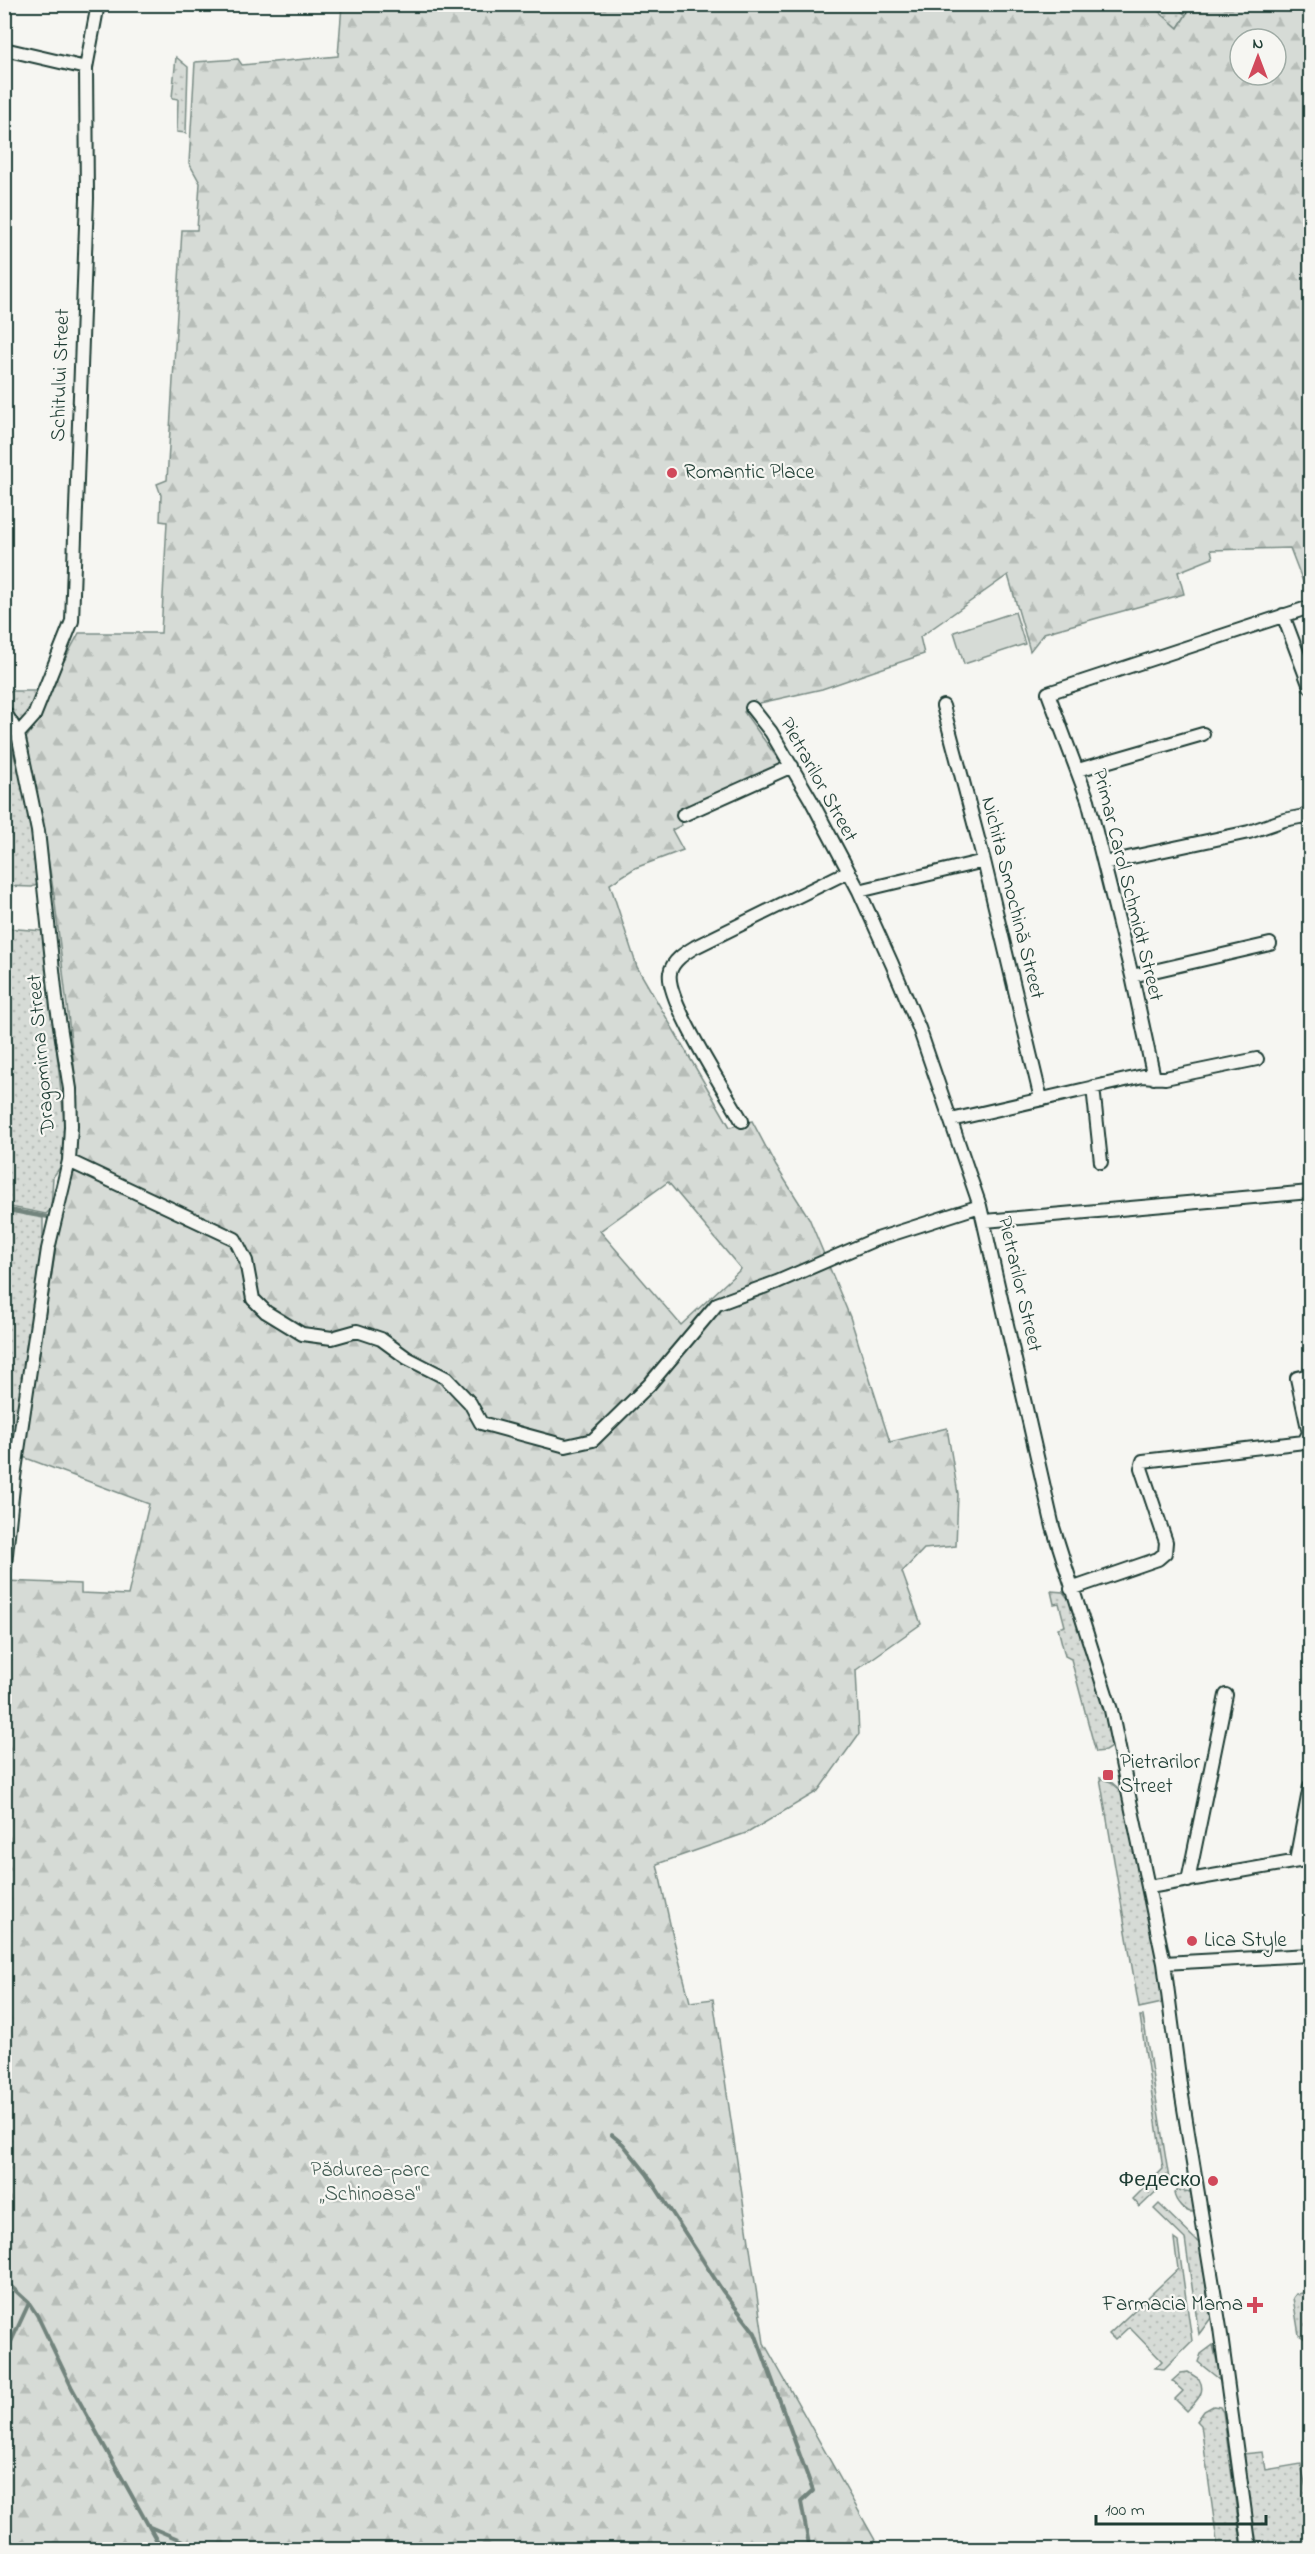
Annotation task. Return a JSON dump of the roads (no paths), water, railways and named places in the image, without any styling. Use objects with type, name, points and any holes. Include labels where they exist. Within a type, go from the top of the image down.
[{"type":"street","name":"Schitului Street","points":[[18,734],[34,716],[72,621],[87,198],[86,68],[98,4]]},
{"type":"street","points":[[4,49],[86,68]]},
{"type":"street","name":"Primar Carol Schmidt Street","points":[[1154,1078],[1104,863],[1078,770],[1048,693],[1311,607]]},
{"type":"street","points":[[1282,615],[1311,687]]},
{"type":"street","name":"Nichita Smochină Street","points":[[943,706],[984,861],[1041,1099]]},
{"type":"street","name":"Pietrarilor Street","points":[[752,708],[792,766],[859,891],[919,1028],[980,1206],[1053,1527],[1071,1589],[1112,1710],[1149,1887],[1164,1963],[1250,2550]]},
{"type":"street","name":"Dragomirna Street","points":[[4,711],[18,734],[38,831],[47,890],[57,1007],[70,1089],[69,1161],[48,1249],[14,1477],[4,1574]]},
{"type":"street","points":[[1078,770],[1203,734]]},
{"type":"street","points":[[683,814],[792,766]]},
{"type":"street","points":[[1104,863],[1249,832],[1284,820],[1311,815]]},
{"type":"street","points":[[859,891],[984,861]]},
{"type":"street","name":"Pietrarilor Street","points":[[742,1121],[681,1013],[670,988],[670,972],[678,959],[695,947],[847,872]]},
{"type":"street","points":[[1132,976],[1270,944]]},
{"type":"street","points":[[951,1120],[1143,1077],[1165,1078],[1257,1059]]},
{"type":"street","points":[[1093,1087],[1101,1162]]},
{"type":"street","points":[[69,1161],[235,1239],[246,1261],[253,1299],[266,1312],[302,1334],[332,1338],[357,1331],[381,1339],[407,1358],[446,1378],[470,1403],[481,1423],[566,1446],[593,1440],[649,1385],[717,1304],[777,1282],[874,1240],[980,1206]]},
{"type":"street","points":[[984,1221],[1311,1192]]},
{"type":"street","points":[[1071,1589],[1158,1559],[1165,1553],[1166,1542],[1141,1468],[1143,1461],[1304,1442],[1309,1433],[1297,1378],[1311,1375]]},
{"type":"street","points":[[1188,1881],[1226,1695]]},
{"type":"street","points":[[1296,1861],[1311,1786]]},
{"type":"street","points":[[1149,1887],[1311,1859]]},
{"type":"street","points":[[1164,1963],[1311,1955]]},
{"type":"waterway","points":[[4,1209],[48,1217]]},
{"type":"waterway","points":[[612,2135],[623,2144],[647,2174],[722,2290],[755,2333],[813,2491],[801,2502],[810,2550]]},
{"type":"waterway","points":[[4,2280],[29,2303],[37,2315],[72,2388],[162,2550]]},
{"type":"waterway","points":[[4,2357],[29,2303]]},
{"type":"waterway","points":[[150,2527],[204,2550]]},
{"type":"place","name":"Romantic Place","points":[[672,473]]},
{"type":"place","name":"Pietrarilor Street","points":[[1108,1775]]},
{"type":"place","name":"Lica Style","points":[[1192,1941]]},
{"type":"place","name":"Федеско","points":[[1213,2181]]},
{"type":"place","name":"Farmacia Mama","points":[[1255,2305]]},
{"type":"park label","name":"Pădurea-parc „Schinoasa“","points":[[370,2183]]}]
